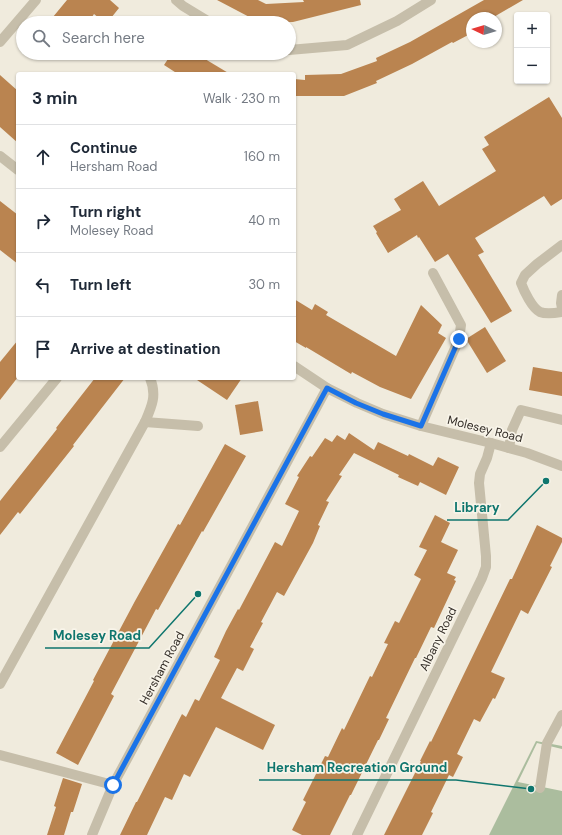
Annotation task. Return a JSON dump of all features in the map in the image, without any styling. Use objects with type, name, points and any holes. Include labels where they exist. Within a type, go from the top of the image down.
[{"type":"street","points":[[22,16],[36,0]]},
{"type":"street","points":[[176,0],[199,16]]},
{"type":"street","points":[[296,49],[347,45],[397,21],[431,0]]},
{"type":"street","points":[[0,42],[16,23]]},
{"type":"street","points":[[0,156],[16,168]]},
{"type":"street","points":[[562,245],[525,275],[521,283],[524,292],[535,308],[540,312],[562,312]]},
{"type":"street","points":[[421,426],[459,339],[461,325],[432,273]]},
{"type":"street","points":[[562,295],[562,308]]},
{"type":"street","name":"Molesey Road","points":[[296,367],[327,388],[356,403],[383,414],[421,426],[509,448],[562,466]]},
{"type":"street","points":[[0,447],[55,380]]},
{"type":"street","points":[[0,684],[145,422],[153,403],[153,385],[151,380]]},
{"type":"street","name":"Hersham Road","points":[[92,835],[113,785],[327,388]]},
{"type":"street","points":[[509,448],[512,430],[521,410],[562,420]]},
{"type":"street","points":[[145,422],[198,426]]},
{"type":"street","name":"Albany Road","points":[[357,835],[486,568],[479,483],[480,474],[487,458],[491,443]]},
{"type":"street","points":[[540,788],[547,743],[562,715]]},
{"type":"street","points":[[0,755],[113,785]]},
{"type":"green space","points":[[536,741],[562,746],[562,749],[537,743],[518,782],[562,791],[562,835],[489,835]]},
{"type":"building","points":[[67,0],[110,0],[119,8],[113,16],[96,16],[94,14],[93,16],[54,16]]},
{"type":"building","points":[[217,0],[258,0],[266,4],[304,2],[303,0],[360,0],[361,5],[296,21],[296,16],[248,16]]},
{"type":"building","points":[[484,0],[523,0],[502,12],[466,12],[466,36],[376,81],[377,83],[344,96],[296,96],[296,79],[305,80],[305,75],[341,74],[377,61],[376,58],[410,42]]},
{"type":"building","points":[[167,60],[207,60],[227,72],[175,72],[164,65]]},
{"type":"building","points":[[0,75],[16,89],[16,141],[0,127]]},
{"type":"building","points":[[549,97],[562,118],[562,199],[551,206],[544,196],[475,238],[484,252],[478,255],[512,311],[491,323],[448,254],[435,262],[417,235],[388,253],[373,226],[401,210],[394,199],[423,181],[439,206],[496,171],[482,149],[489,145],[484,137]]},
{"type":"building","points":[[0,201],[16,213],[16,262],[0,250]]},
{"type":"building","points":[[296,300],[312,310],[315,304],[328,312],[326,315],[396,356],[421,305],[442,325],[438,333],[446,338],[411,399],[380,387],[352,372],[351,374],[296,342]]},
{"type":"building","points":[[485,327],[506,361],[487,373],[466,339]]},
{"type":"building","points":[[16,342],[16,380],[0,400],[0,362]]},
{"type":"building","points":[[533,367],[562,372],[562,396],[529,390]]},
{"type":"building","points":[[93,380],[123,380],[20,514],[18,512],[0,535],[0,501],[57,429],[56,428]]},
{"type":"building","points":[[197,380],[241,380],[227,400]]},
{"type":"building","points":[[258,401],[263,431],[240,435],[235,405]]},
{"type":"building","points":[[349,433],[374,450],[378,442],[408,456],[409,454],[433,466],[438,457],[459,467],[446,495],[420,482],[418,486],[398,477],[399,475],[354,453],[339,475],[342,476],[326,501],[329,502],[318,525],[320,526],[313,543],[284,596],[277,592],[250,647],[254,649],[243,671],[237,668],[221,698],[275,725],[263,750],[216,727],[190,777],[184,774],[172,800],[165,797],[147,835],[120,835],[182,714],[186,717],[195,699],[199,701],[220,660],[214,657],[226,631],[238,609],[239,610],[275,542],[282,546],[299,511],[285,504],[299,477],[297,476],[310,456],[312,457],[325,438],[332,442],[337,435],[345,440]]},
{"type":"building","points":[[225,444],[246,456],[158,610],[156,609],[111,694],[114,696],[78,765],[56,753],[135,601],[178,524],[180,525]]},
{"type":"building","points":[[435,515],[450,523],[441,542],[458,550],[447,573],[456,577],[454,580],[456,581],[434,628],[431,627],[415,658],[386,718],[389,719],[379,740],[330,835],[302,835],[292,830],[306,802],[303,800],[325,756],[328,757],[342,728],[344,730],[370,676],[372,677],[388,644],[384,643],[395,621],[399,623],[421,579],[414,575],[427,550],[419,547]]},
{"type":"building","points":[[537,525],[562,538],[562,542],[550,566],[552,567],[528,614],[521,610],[491,672],[505,678],[495,699],[493,698],[480,722],[474,719],[457,754],[463,757],[453,777],[449,775],[431,812],[433,813],[422,835],[384,835],[510,579],[512,579]]},
{"type":"building","points":[[63,778],[82,784],[64,835],[47,835],[56,807],[54,806]]},
{"type":"place","name":"Library","points":[[546,481]]},
{"type":"place","name":"Molesey Road","points":[[198,594]]},
{"type":"place","name":"Hersham Recreation Ground","points":[[531,789]]},
{"type":"route","points":[[113,785],[327,388],[356,403],[383,414],[421,426],[459,339]]}]
